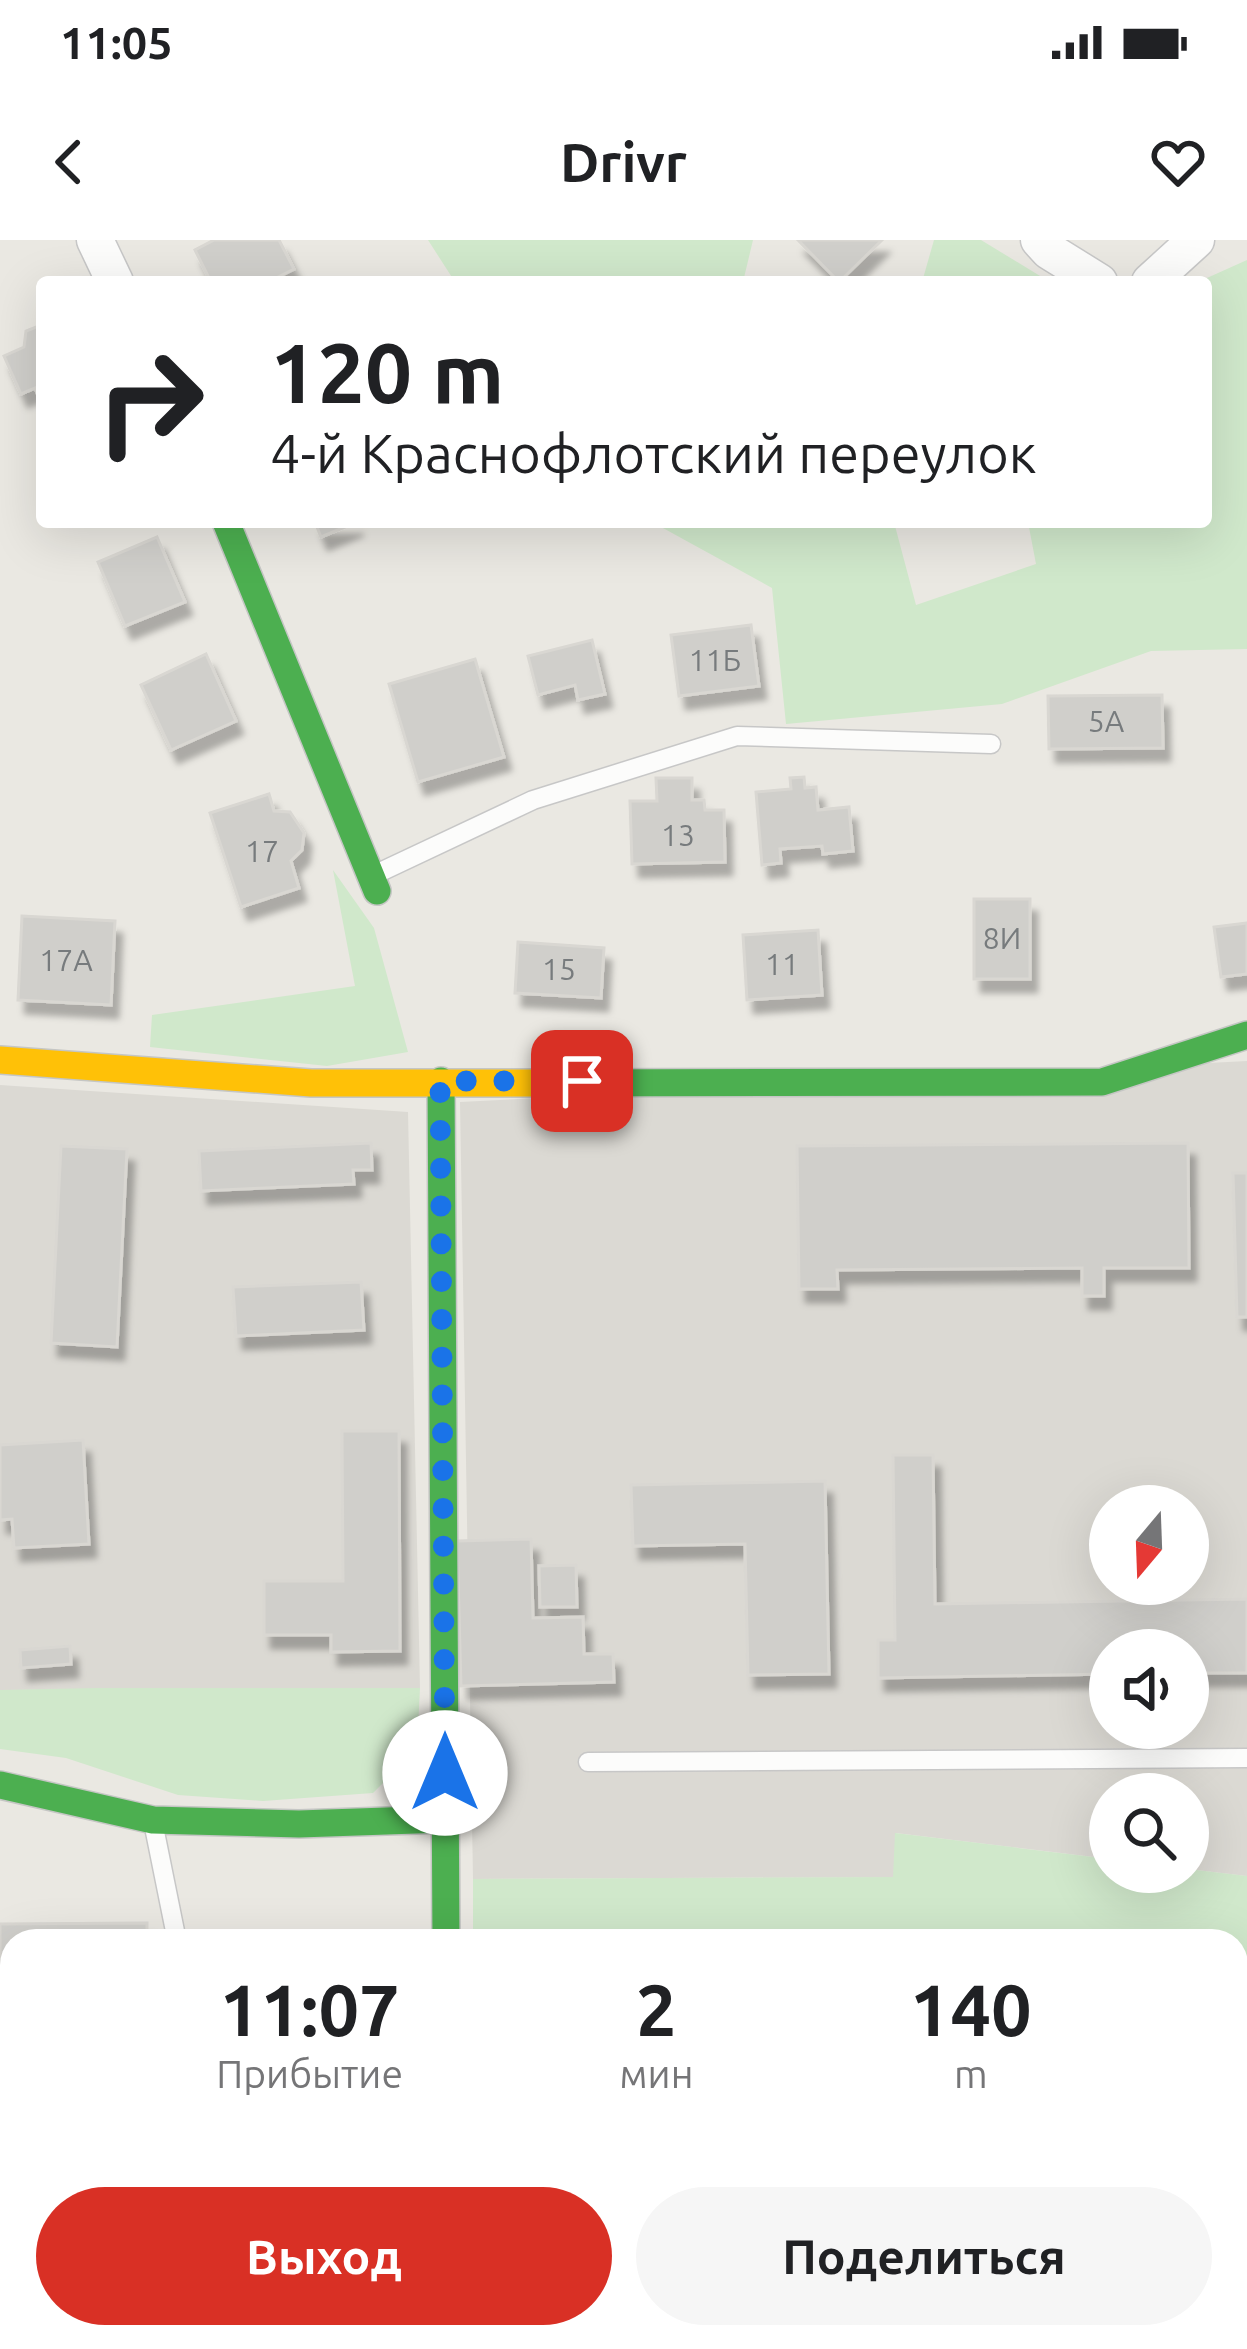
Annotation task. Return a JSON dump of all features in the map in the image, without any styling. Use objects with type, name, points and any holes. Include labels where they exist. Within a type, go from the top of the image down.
[{"type":"street","points":[[95,240],[112,276]]},
{"type":"street","points":[[1039,240],[1089,276]]},
{"type":"street","points":[[1157,276],[1196,240]]},
{"type":"street","points":[[228,528],[374,884]]},
{"type":"street","points":[[0,1060],[311,1083],[1102,1082],[1247,1035]]},
{"type":"street","points":[[440,1081],[446,1929]]},
{"type":"street","points":[[0,1785],[153,1820],[299,1824],[445,1819]]},
{"type":"lane","points":[[374,884],[533,800],[736,736],[992,744]]},
{"type":"lane","points":[[589,1762],[1247,1758]]},
{"type":"lane","points":[[153,1820],[175,1929]]},
{"type":"shaded area","points":[[1247,1061],[1247,1876],[1209,1871],[1209,1773],[1089,1773],[1089,1856],[896,1833],[894,1877],[473,1879],[460,1102]]},
{"type":"shaded area","points":[[0,1085],[408,1112],[420,1688],[0,1690]]},
{"type":"green space","points":[[428,240],[753,240],[744,276],[451,276]]},
{"type":"green space","points":[[934,240],[981,240],[1040,276],[924,276]]},
{"type":"green space","points":[[1247,260],[1247,649],[1151,651],[1002,704],[786,724],[772,588],[663,528],[896,528],[916,605],[1036,564],[1029,528],[1212,528],[1211,276]]},
{"type":"green space","points":[[333,870],[374,928],[408,1052],[327,1066],[150,1047],[152,1015],[355,986]]},
{"type":"green space","points":[[420,1688],[417,1749],[373,1793],[263,1801],[178,1795],[66,1758],[0,1749],[0,1690]]},
{"type":"green space","points":[[895,1833],[1089,1856],[1089,1893],[1209,1893],[1209,1871],[1247,1876],[1247,1929],[473,1929],[473,1879],[893,1877]]},
{"type":"building","points":[[214,240],[279,240],[294,269],[280,276],[208,276],[195,250]]},
{"type":"building","points":[[798,240],[882,240],[845,276],[833,276]]},
{"type":"building","points":[[36,327],[36,390],[21,394],[4,356],[24,347],[26,331]]},
{"type":"building","points":[[317,528],[343,528],[321,537]]},
{"type":"building","points":[[157,537],[185,602],[125,626],[98,562]]},
{"type":"building","points":[[751,625],[759,686],[679,696],[671,635]]},
{"type":"building","points":[[592,640],[605,694],[578,700],[575,685],[538,695],[528,656]]},
{"type":"building","points":[[206,654],[236,721],[171,750],[141,685]]},
{"type":"building","points":[[475,659],[504,757],[418,782],[389,684]]},
{"type":"building","points":[[1162,695],[1163,748],[1049,749],[1048,696]]},
{"type":"building","points":[[804,777],[805,788],[816,787],[818,810],[849,807],[853,851],[823,854],[822,846],[780,849],[781,863],[762,865],[756,792],[791,789],[790,778]]},
{"type":"building","points":[[656,778],[692,778],[692,800],[704,800],[705,810],[724,810],[725,862],[632,864],[630,801],[657,801]]},
{"type":"building","points":[[269,794],[274,811],[290,812],[304,833],[302,850],[291,861],[299,888],[241,907],[210,813]]},
{"type":"building","points":[[974,899],[1030,899],[1030,979],[974,979]]},
{"type":"building","points":[[22,916],[115,921],[111,1005],[18,1000]]},
{"type":"building","points":[[1247,923],[1247,974],[1221,977],[1214,927]]},
{"type":"building","points":[[818,930],[822,995],[747,1000],[743,935]]},
{"type":"building","points":[[518,942],[604,948],[601,998],[515,993]]},
{"type":"building","points":[[371,1143],[372,1170],[353,1170],[354,1184],[201,1191],[199,1151]]},
{"type":"building","points":[[1188,1143],[1189,1268],[1104,1268],[1104,1296],[1082,1296],[1082,1268],[837,1270],[838,1289],[799,1289],[797,1146]]},
{"type":"building","points":[[61,1146],[127,1149],[117,1347],[51,1343]]},
{"type":"building","points":[[1233,1173],[1247,1173],[1247,1317],[1237,1317]]},
{"type":"building","points":[[361,1282],[364,1330],[236,1336],[233,1287]]},
{"type":"building","points":[[342,1431],[399,1431],[400,1651],[331,1652],[331,1635],[264,1635],[264,1581],[343,1581]]},
{"type":"building","points":[[83,1440],[89,1544],[14,1548],[12,1519],[0,1520],[0,1445]]},
{"type":"building","points":[[893,1455],[933,1455],[935,1604],[1209,1605],[1209,1600],[1247,1599],[1247,1673],[1209,1673],[1209,1629],[1089,1629],[1089,1674],[878,1678],[878,1640],[895,1640]]},
{"type":"building","points":[[825,1481],[829,1674],[748,1675],[745,1544],[633,1546],[631,1485]]},
{"type":"building","points":[[531,1539],[533,1618],[583,1617],[584,1654],[613,1654],[614,1682],[461,1686],[457,1541]]},
{"type":"building","points":[[576,1565],[577,1607],[540,1607],[539,1566]]},
{"type":"building","points":[[70,1646],[71,1664],[21,1668],[20,1650]]},
{"type":"building","points":[[147,1923],[147,1929],[0,1929],[0,1924]]},
{"type":"traffic: fast","points":[[228,528],[377,891]]},
{"type":"traffic: fast","points":[[556,1083],[1102,1082],[1247,1035]]},
{"type":"traffic: fast","points":[[441,1081],[446,1929]]},
{"type":"traffic: fast","points":[[0,1785],[153,1820],[299,1824],[445,1819]]},
{"type":"traffic: slow","points":[[0,1060],[311,1083],[556,1083]]},
{"type":"route","points":[[445,1773],[440,1081],[582,1081]]}]
